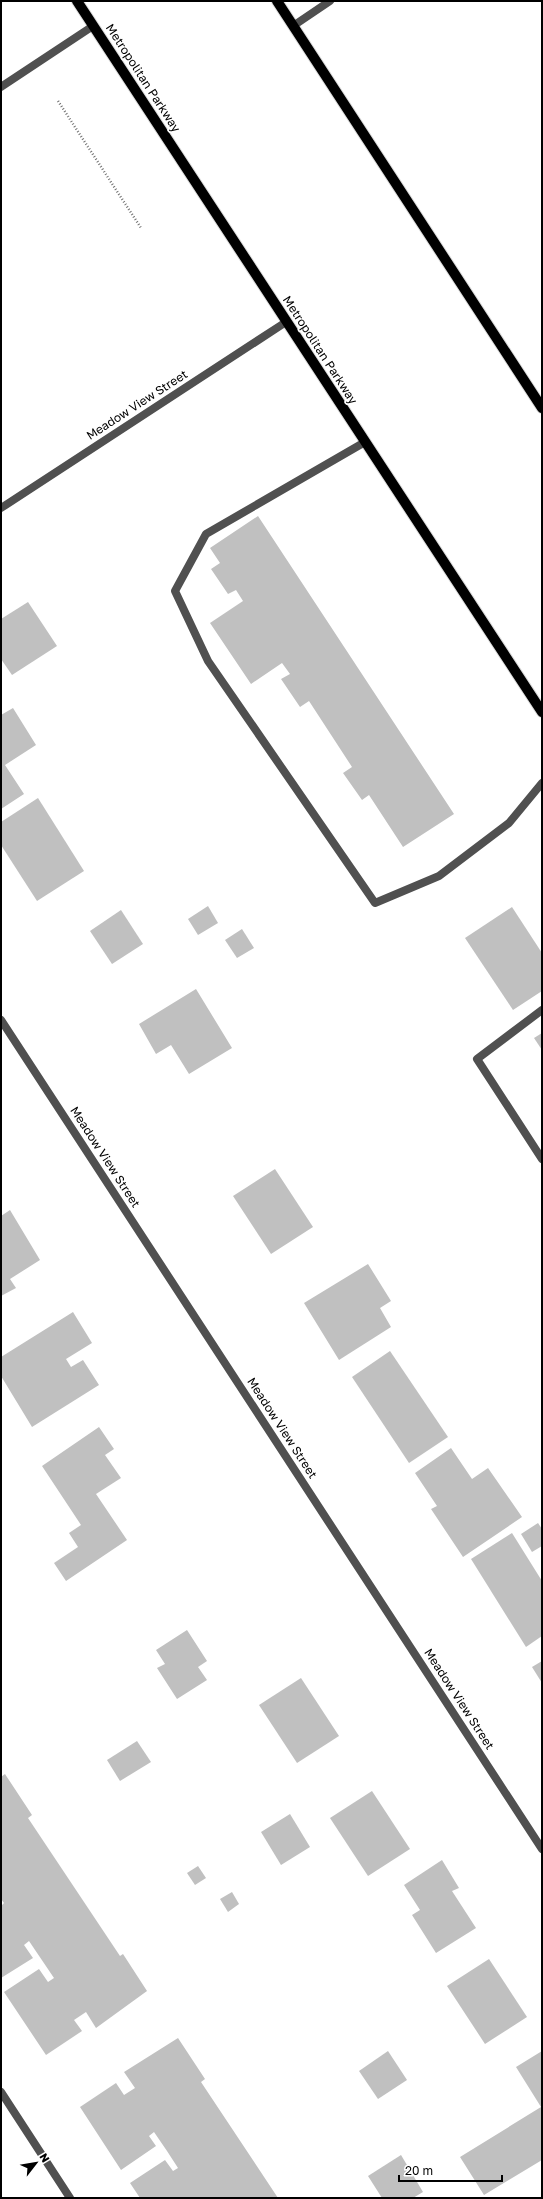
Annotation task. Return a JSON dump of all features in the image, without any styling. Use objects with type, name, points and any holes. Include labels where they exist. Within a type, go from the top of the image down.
[{"type":"main road","name":"Metropolitan Parkway","points":[[77,1],[542,712]]},
{"type":"main road","points":[[277,1],[542,408]]},
{"type":"street","points":[[293,26],[330,1]]},
{"type":"street","points":[[1,87],[93,26]]},
{"type":"street","name":"Meadow View Street","points":[[1,508],[286,322]]},
{"type":"street","points":[[365,442],[206,534],[175,591],[208,661],[375,903],[439,876],[509,823],[542,784]]},
{"type":"street","points":[[542,1010],[477,1058],[542,1159]]},
{"type":"street","name":"Meadow View Street","points":[[1,1020],[542,1849]]},
{"type":"street","points":[[1,2092],[70,2198]]},
{"type":"path","points":[[58,101],[141,228]]},
{"type":"building","points":[[258,516],[454,814],[403,847],[369,795],[362,800],[343,773],[352,767],[309,701],[300,707],[281,679],[290,674],[282,663],[251,684],[210,623],[243,601],[236,590],[228,594],[211,569],[220,563],[210,548]]},
{"type":"building","points":[[28,602],[57,646],[12,675],[1,659],[1,619]]},
{"type":"building","points":[[13,708],[36,745],[5,765],[24,794],[1,809],[1,715]]},
{"type":"building","points":[[38,798],[84,871],[37,901],[1,845],[1,822]]},
{"type":"building","points":[[208,906],[218,923],[198,935],[188,919]]},
{"type":"building","points":[[512,907],[542,953],[542,991],[513,1010],[465,938]]},
{"type":"building","points":[[121,910],[143,944],[112,964],[90,931]]},
{"type":"building","points":[[242,929],[254,948],[237,958],[225,940]]},
{"type":"building","points":[[196,989],[232,1048],[189,1074],[171,1045],[156,1054],[139,1024]]},
{"type":"building","points":[[542,1033],[542,1050],[534,1038]]},
{"type":"building","points":[[275,1169],[313,1227],[271,1254],[233,1196]]},
{"type":"building","points":[[10,1210],[40,1260],[10,1279],[16,1288],[1,1296],[1,1216]]},
{"type":"building","points":[[368,1264],[391,1301],[380,1308],[391,1327],[339,1360],[304,1303]]},
{"type":"building","points":[[73,1312],[92,1343],[66,1359],[71,1367],[83,1360],[99,1385],[32,1427],[1,1376],[1,1357]]},
{"type":"building","points":[[390,1351],[448,1437],[409,1463],[352,1377]]},
{"type":"building","points":[[99,1427],[114,1449],[105,1455],[121,1478],[96,1494],[127,1540],[66,1581],[54,1563],[78,1547],[69,1533],[81,1525],[42,1466]]},
{"type":"building","points":[[451,1448],[472,1479],[488,1468],[522,1517],[463,1557],[431,1509],[437,1506],[415,1473]]},
{"type":"building","points":[[538,1523],[542,1529],[542,1546],[532,1552],[521,1534]]},
{"type":"building","points":[[512,1533],[542,1581],[542,1636],[526,1647],[471,1559]]},
{"type":"building","points":[[187,1630],[207,1661],[198,1667],[207,1680],[177,1699],[157,1668],[165,1664],[156,1650]]},
{"type":"building","points":[[542,1661],[542,1683],[532,1667]]},
{"type":"building","points":[[301,1678],[339,1736],[297,1763],[259,1705]]},
{"type":"building","points":[[137,1741],[151,1762],[120,1781],[107,1760]]},
{"type":"building","points":[[5,1774],[32,1815],[28,1818],[120,1956],[123,1954],[147,1991],[96,2028],[86,2012],[74,2020],[82,2031],[46,2055],[4,1992],[39,1969],[48,1982],[54,1978],[29,1941],[24,1945],[33,1958],[1,1978],[1,1906],[4,1903],[1,1899],[1,1777]]},
{"type":"building","points":[[372,1791],[410,1849],[368,1876],[330,1818]]},
{"type":"building","points":[[290,1814],[310,1847],[281,1865],[261,1832]]},
{"type":"building","points":[[442,1860],[459,1888],[452,1891],[476,1928],[436,1953],[412,1915],[420,1910],[404,1885]]},
{"type":"building","points":[[198,1866],[206,1878],[195,1885],[187,1873]]},
{"type":"building","points":[[232,1892],[239,1904],[228,1912],[220,1899]]},
{"type":"building","points":[[489,1959],[527,2017],[485,2044],[447,1986]]},
{"type":"building","points":[[178,2038],[205,2079],[201,2082],[278,2198],[140,2198],[130,2183],[165,2160],[173,2171],[178,2168],[167,2151],[154,2132],[149,2136],[156,2146],[121,2170],[80,2107],[116,2083],[124,2095],[135,2088],[124,2072]]},
{"type":"building","points":[[388,2051],[407,2080],[378,2099],[359,2071]]},
{"type":"building","points":[[542,2051],[542,2160],[484,2195],[460,2157],[541,2107],[516,2067]]},
{"type":"building","points":[[401,2155],[423,2192],[413,2198],[382,2198],[368,2176]]}]
